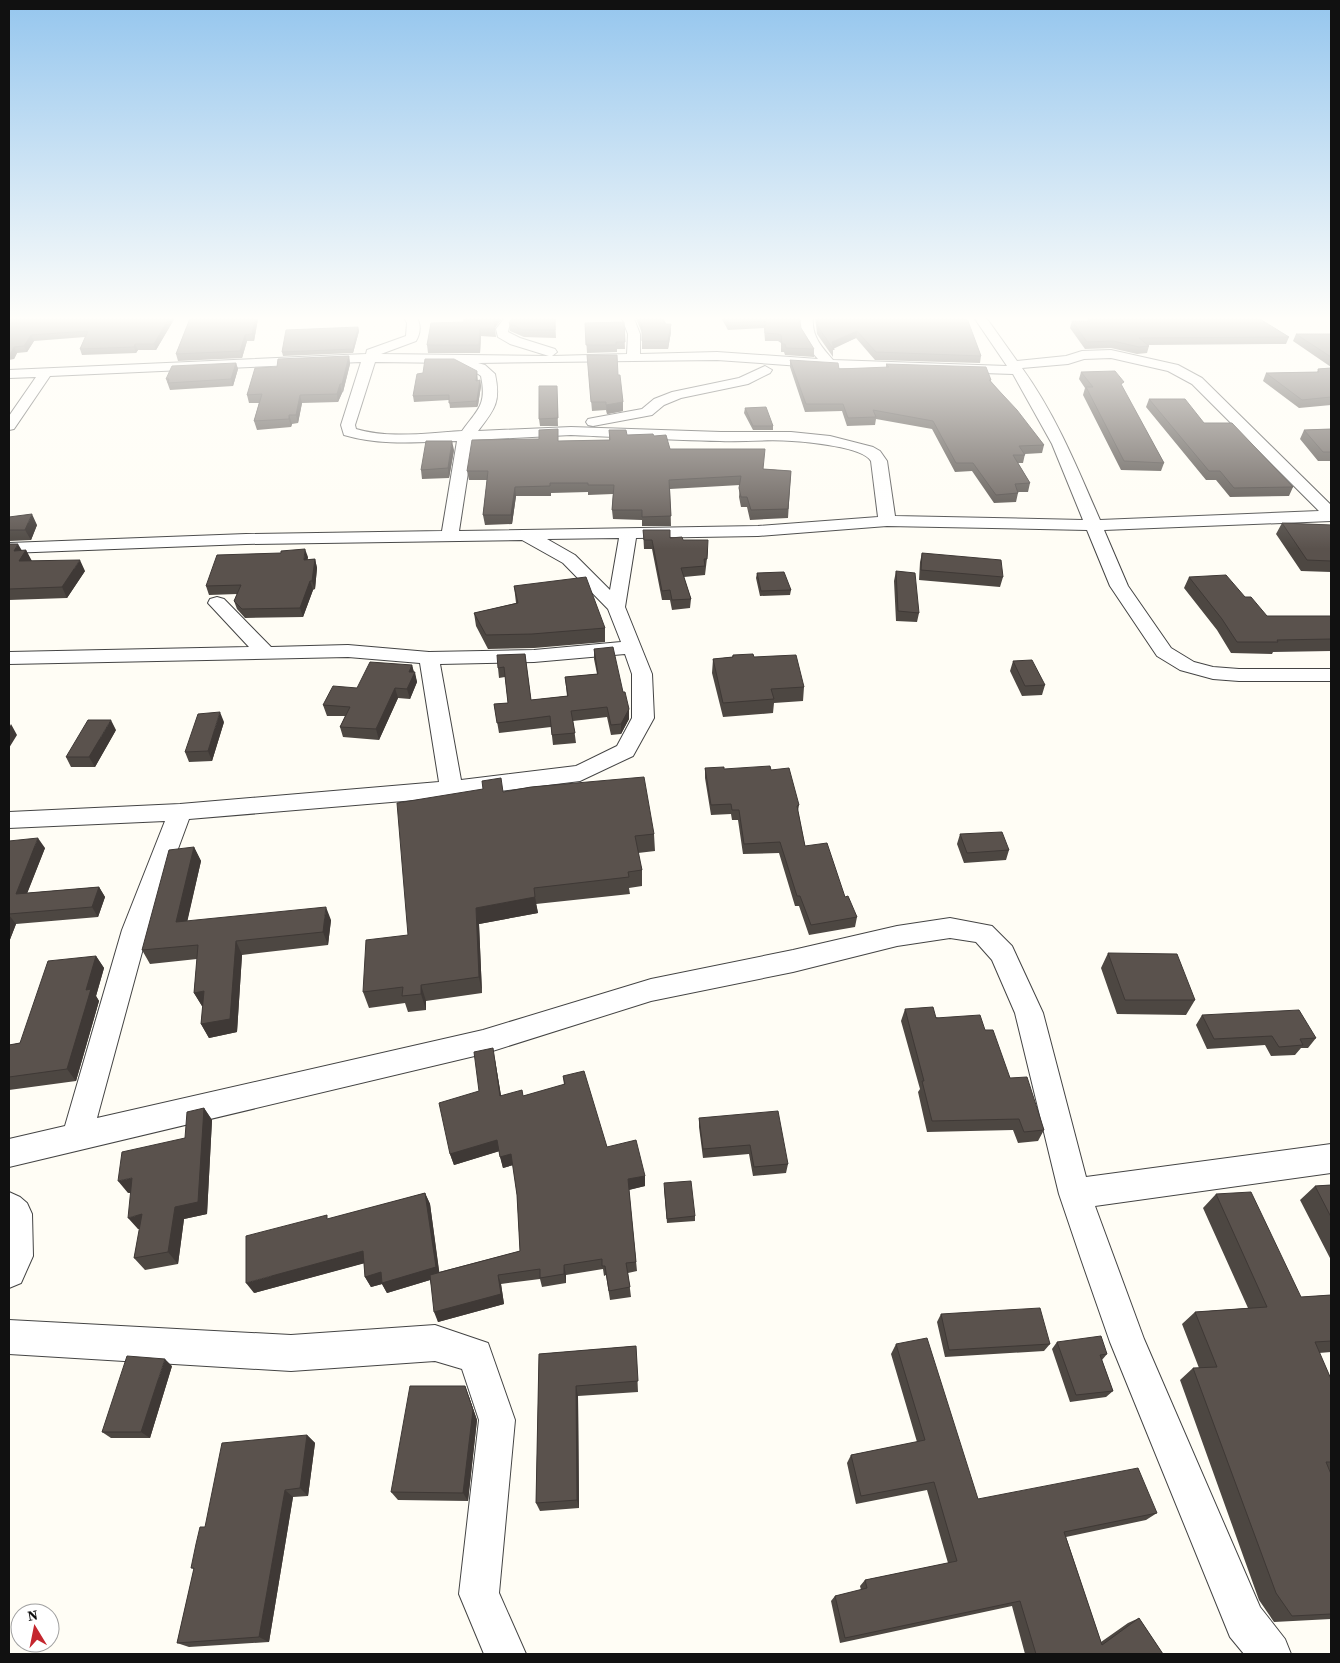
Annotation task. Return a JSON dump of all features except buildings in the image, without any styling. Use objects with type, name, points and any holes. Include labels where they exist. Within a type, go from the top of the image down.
[{"type":"street","points":[[9,426],[32,394]]},
{"type":"street","points":[[355,394],[348,425],[349,432],[366,437],[390,439],[547,431],[721,437],[791,436],[830,441],[868,450],[875,454],[879,461],[887,521]]},
{"type":"street","points":[[450,536],[463,444],[468,435],[487,413],[492,394]]},
{"type":"street","points":[[547,431],[647,412],[659,402],[684,394]]},
{"type":"street","points":[[1032,394],[1060,444],[1119,586],[1164,652],[1173,659],[1192,668],[1213,673],[1239,675],[1331,675]]},
{"type":"street","points":[[1210,394],[1331,515]]},
{"type":"street","points":[[9,548],[165,541],[758,531],[887,521],[1095,525],[1331,515]]},
{"type":"street","points":[[9,820],[180,812],[451,789],[580,773],[625,751],[643,718],[642,674],[616,607],[570,559],[523,534]]},
{"type":"street","points":[[616,607],[628,534]]},
{"type":"street","points":[[217,603],[265,652]]},
{"type":"street","points":[[9,658],[348,651],[429,658],[534,656],[632,647]]},
{"type":"street","points":[[429,658],[451,789]]},
{"type":"street","points":[[78,1136],[135,930],[180,812]]},
{"type":"street","points":[[9,1153],[483,1042],[651,990],[793,961],[897,936],[950,928],[983,933],[1003,954],[1029,1013],[1075,1194],[1128,1342],[1245,1622],[1270,1654]]},
{"type":"street","points":[[1075,1194],[1331,1158]]},
{"type":"street","points":[[9,1208],[16,1214],[16,1256],[9,1271]]},
{"type":"street","points":[[9,1337],[291,1353],[435,1343],[475,1356],[496,1420],[479,1594],[505,1654]]}]
